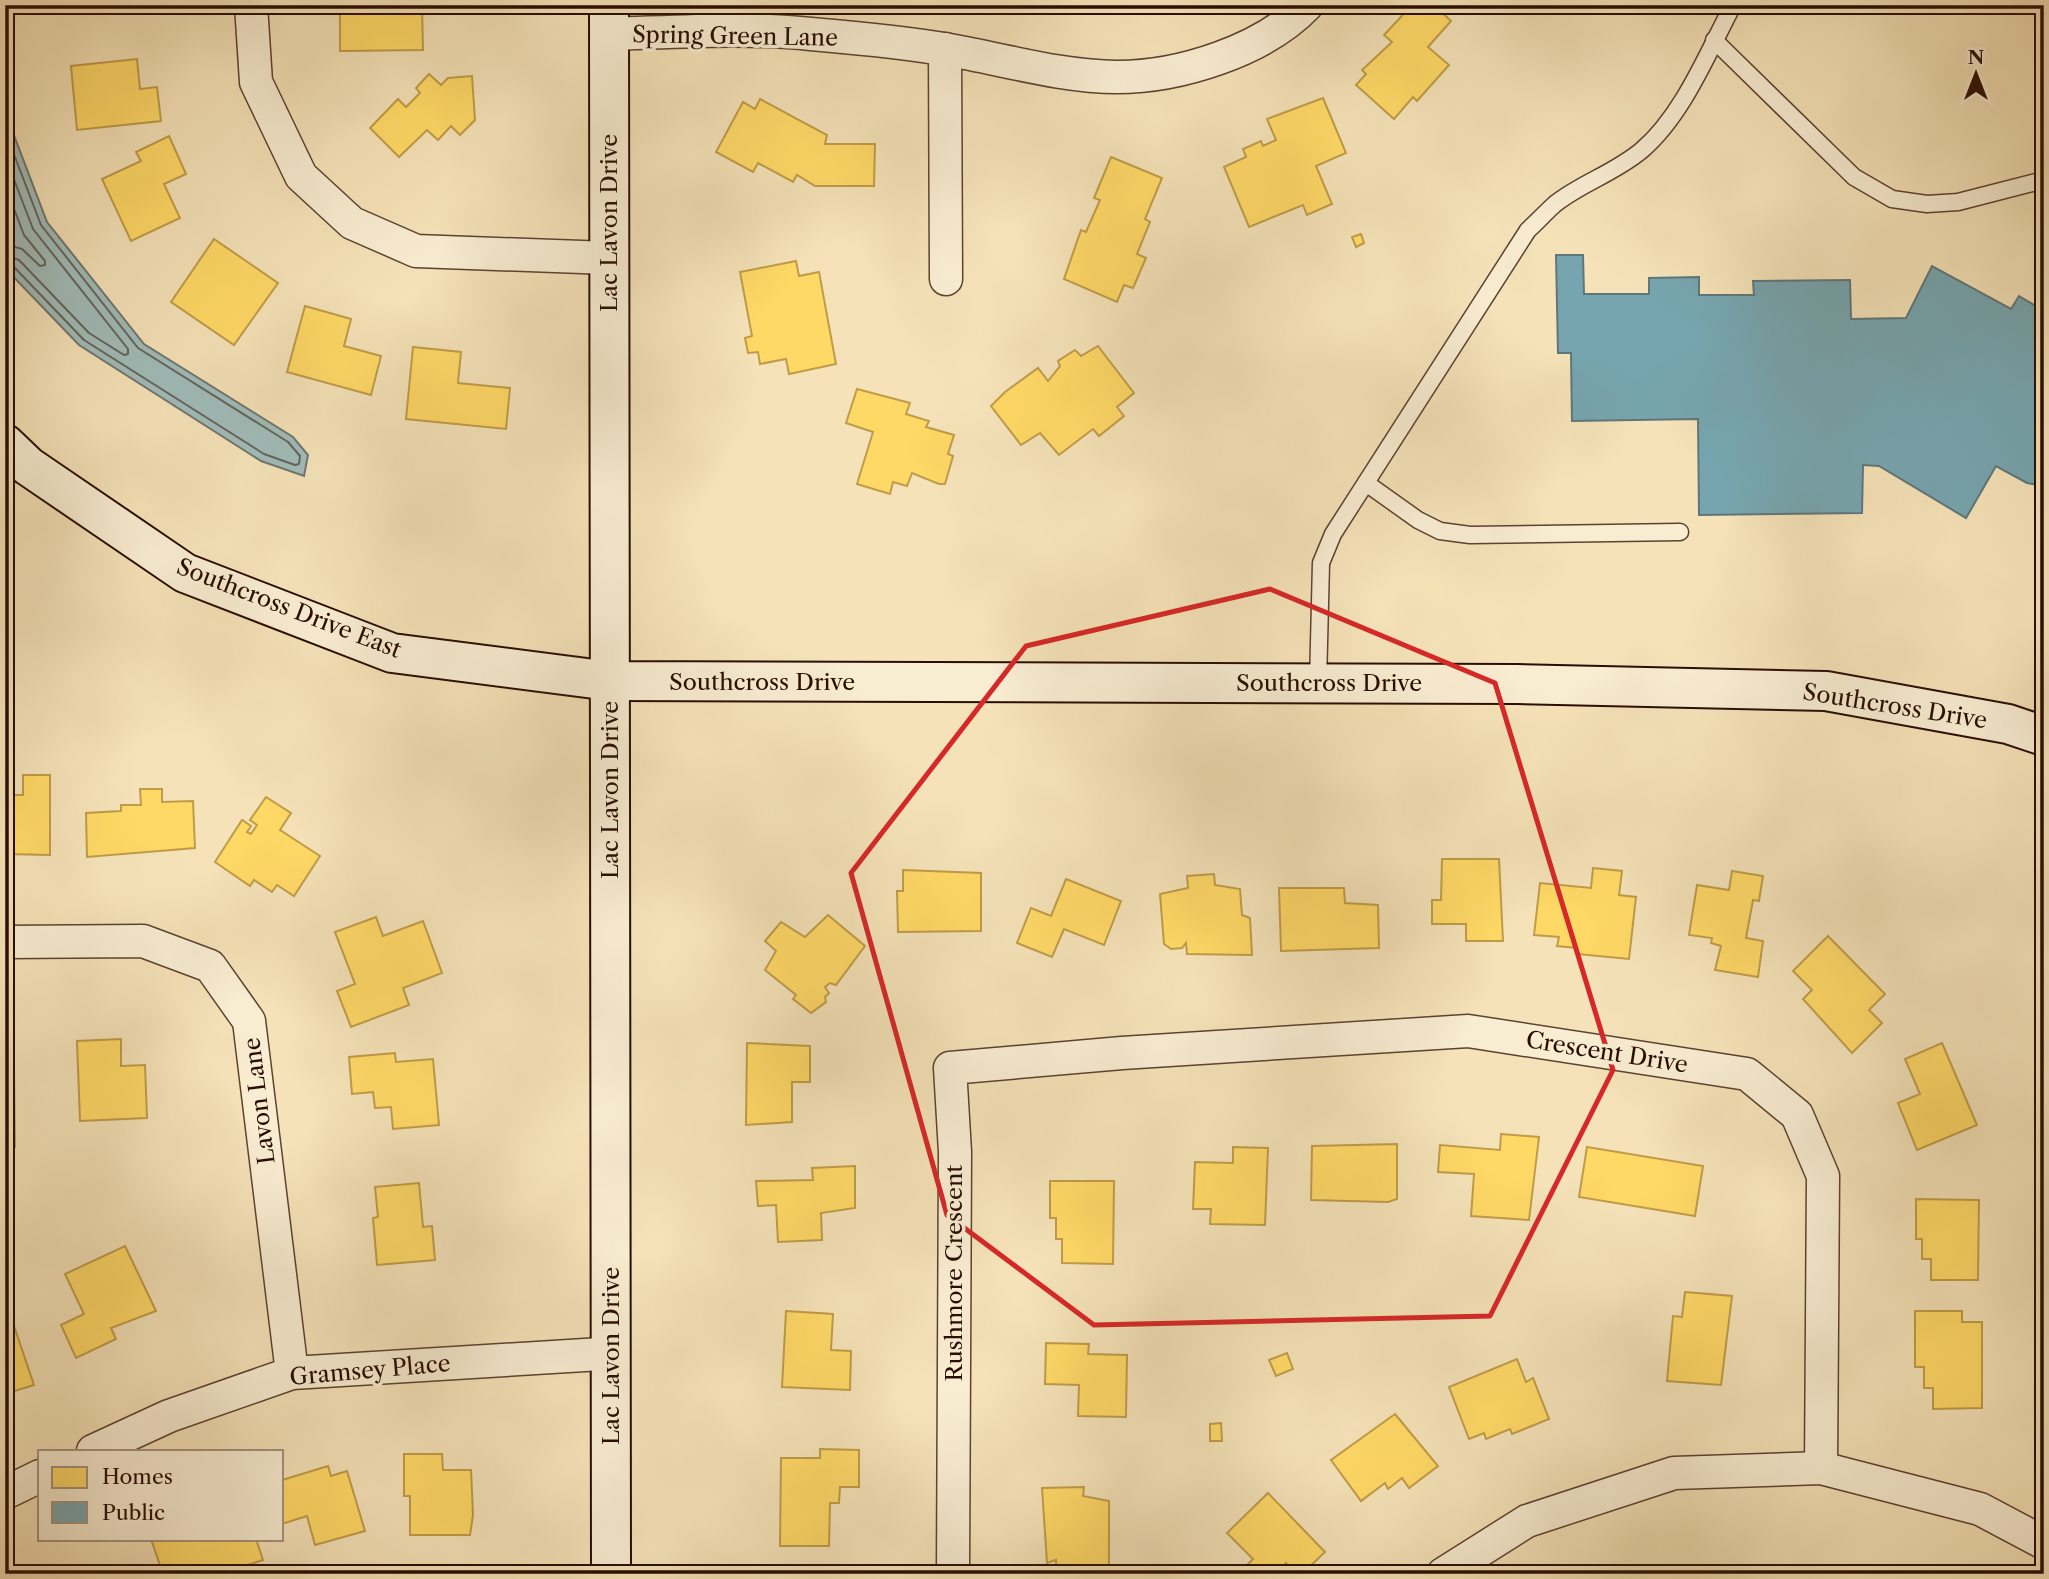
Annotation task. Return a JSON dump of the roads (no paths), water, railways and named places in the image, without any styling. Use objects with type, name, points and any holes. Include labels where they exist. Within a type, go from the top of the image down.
[{"type":"street","points":[[251,5],[256,82],[301,176],[352,223],[416,251],[609,258]]},
{"type":"street","name":"Spring Green Lane","points":[[609,20],[727,31],[809,33],[945,49],[1067,72],[1117,77],[1167,72],[1191,66],[1260,40],[1281,27],[1307,5]]},
{"type":"street","name":"Lac Lavon Drive","points":[[609,20],[611,1574]]},
{"type":"street","points":[[945,49],[946,279]]},
{"type":"street","name":"Southcross Drive East","points":[[5,444],[28,466],[185,573],[392,653],[610,681]]},
{"type":"street","name":"Southcross Drive","points":[[610,681],[1655,685],[1826,691],[2008,724],[2044,736]]},
{"type":"street","name":"Lavon Lane","points":[[5,942],[143,941],[210,966],[249,1021],[292,1373]]},
{"type":"street","name":"Crescent Drive","points":[[1045,1061],[1122,1053],[1468,1031],[1747,1074],[1797,1115],[1823,1176],[1821,1468]]},
{"type":"street","name":"Rushmore Crescent","points":[[953,1574],[955,1152],[950,1068],[1045,1061]]},
{"type":"street","name":"Gramsey Place","points":[[95,1450],[169,1416],[292,1373],[601,1354],[611,1341]]},
{"type":"street","points":[[1443,1574],[1527,1521],[1674,1474],[1821,1468],[1980,1509],[2044,1543]]},
{"type":"street","points":[[5,1493],[38,1477]]},
{"type":"lane","points":[[1318,683],[1321,563],[1333,534],[1528,230],[1556,203],[1617,169],[1644,149],[1679,105],[1733,5]]},
{"type":"lane","points":[[1714,40],[1854,177],[1892,199],[1927,204],[1958,202],[2044,180]]},
{"type":"lane","points":[[1366,483],[1418,520],[1440,531],[1470,535],[1680,532]]},
{"type":"water","points":[[5,102],[7,117],[47,222],[144,344],[293,437],[308,455],[304,476],[261,461],[79,345],[5,268]]}]
